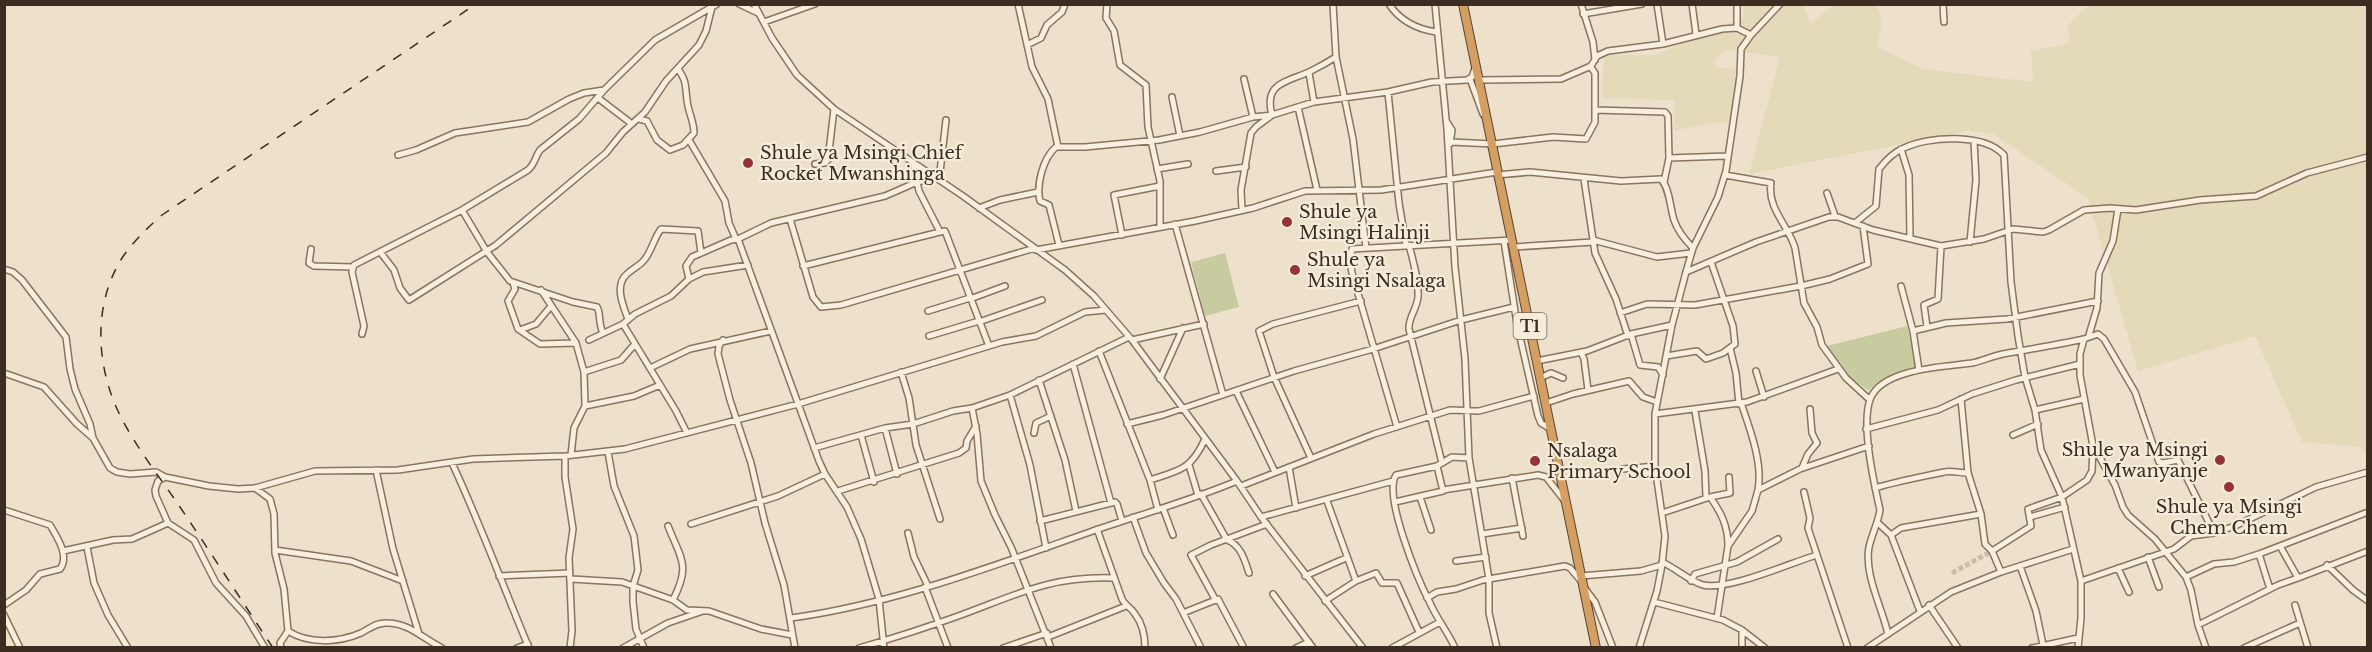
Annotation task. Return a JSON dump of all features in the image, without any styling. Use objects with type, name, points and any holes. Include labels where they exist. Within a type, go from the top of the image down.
[{"type":"highway","name":"T1","points":[[1463,4],[1493,144],[1510,242],[1546,403],[1564,501],[1596,648]]},
{"type":"street","points":[[739,4],[759,14]]},
{"type":"street","points":[[754,4],[781,53],[800,79],[834,109],[979,208],[1086,288],[1130,339],[1239,483],[1305,576],[1363,648]]},
{"type":"street","points":[[764,22],[815,4]]},
{"type":"street","points":[[1018,4],[1032,67],[1048,99],[1058,147]]},
{"type":"street","points":[[1027,45],[1041,38],[1047,25],[1062,12],[1065,4]]},
{"type":"street","points":[[1107,4],[1106,18],[1114,31],[1120,65],[1145,84],[1146,113],[1160,186],[1160,226]]},
{"type":"street","points":[[1333,4],[1336,57],[1346,98],[1366,248]]},
{"type":"street","points":[[1389,4],[1396,14],[1413,27],[1436,32]]},
{"type":"street","points":[[1434,4],[1443,82],[1469,458],[1489,579],[1489,613],[1497,648]]},
{"type":"street","points":[[1581,4],[1593,42],[1595,60]]},
{"type":"street","points":[[1583,14],[1642,4]]},
{"type":"street","points":[[1657,4],[1663,44]]},
{"type":"street","points":[[1692,4],[1696,34]]},
{"type":"street","points":[[1737,4],[1737,28]]},
{"type":"street","points":[[1639,648],[1654,602],[1665,545],[1655,466],[1655,414],[1672,325],[1692,251],[1715,204],[1725,175],[1740,76],[1741,49],[1780,4]]},
{"type":"street","points":[[1943,4],[1944,22]]},
{"type":"street","points":[[381,253],[394,270],[400,288],[409,300],[487,252],[606,153],[638,120],[702,41],[715,6]]},
{"type":"street","points":[[311,249],[309,263],[314,266],[353,267],[462,210],[535,164],[536,156],[545,146],[579,119],[649,44],[715,6]]},
{"type":"street","points":[[1480,80],[1561,79],[1590,66],[1600,54],[1608,51],[1663,44],[1696,34],[1737,28],[1751,35]]},
{"type":"street","points":[[1272,115],[1270,98],[1274,90],[1282,83],[1309,73],[1336,57]]},
{"type":"street","points":[[1476,64],[1470,79],[1490,129]]},
{"type":"street","points":[[1451,142],[1493,144],[1553,137],[1586,139],[1595,122],[1596,110],[1595,73],[1590,66]]},
{"type":"street","points":[[638,120],[641,118],[647,121],[657,140],[670,150],[689,140],[693,134],[693,121],[687,103],[687,84],[678,69]]},
{"type":"street","points":[[1309,73],[1314,102]]},
{"type":"street","points":[[1244,79],[1253,117]]},
{"type":"street","points":[[1059,245],[1049,205],[1040,201],[1038,192],[1048,157],[1053,149],[1151,141],[1253,117],[1272,115],[1314,102],[1388,92],[1432,82],[1470,79]]},
{"type":"street","points":[[398,154],[416,150],[455,133],[528,122],[569,99],[584,93],[604,90]]},
{"type":"street","points":[[1388,92],[1398,188],[1418,290],[1416,307],[1409,324],[1430,417],[1443,490]]},
{"type":"street","points":[[1172,97],[1179,136]]},
{"type":"street","points":[[598,98],[632,124]]},
{"type":"street","points":[[1298,107],[1317,190]]},
{"type":"street","points":[[815,164],[825,163],[828,160],[834,109]]},
{"type":"street","points":[[1596,110],[1665,112],[1669,120],[1669,158],[1664,182],[1675,223],[1692,251]]},
{"type":"street","points":[[1242,210],[1241,190],[1252,131],[1272,115]]},
{"type":"street","points":[[689,279],[686,269],[692,257],[761,227],[885,196],[917,182],[934,178],[940,172],[945,120]]},
{"type":"street","points":[[1446,121],[1452,130],[1448,156]]},
{"type":"street","points":[[1855,223],[1876,206],[1878,172],[1901,149],[1912,144],[1957,138],[1993,146],[2004,155],[2015,317],[2020,352],[2044,457],[2054,473],[2062,497],[2081,580],[2078,648]]},
{"type":"street","points":[[689,140],[725,201],[729,223],[748,265],[814,448],[825,474],[838,491],[861,539],[879,599],[884,648]]},
{"type":"street","points":[[1970,242],[1976,180],[1974,141]]},
{"type":"street","points":[[1901,149],[1910,175],[1910,237]]},
{"type":"street","points":[[1669,158],[1727,156]]},
{"type":"street","points":[[1686,272],[1814,221],[1835,216],[1863,226],[1941,246],[1993,237],[2009,230],[2043,232],[2056,228],[2084,210],[2105,208],[2136,210],[2200,200],[2256,196],[2307,173],[2367,157]]},
{"type":"street","points":[[913,162],[923,201],[940,232]]},
{"type":"street","points":[[1157,169],[1188,164]]},
{"type":"street","points":[[1216,171],[1246,167]]},
{"type":"street","points":[[790,219],[815,301],[821,307],[826,307],[1036,249],[1122,235],[1242,210],[1290,195],[1317,190],[1360,191],[1398,188],[1497,173],[1535,172],[1584,179],[1621,181],[1658,179],[1664,182]]},
{"type":"street","points":[[1725,175],[1771,183],[1770,192],[1774,207],[1792,239],[1806,310],[1817,327],[1822,345],[1838,369],[1870,400]]},
{"type":"street","points":[[1584,179],[1598,261],[1630,335],[1640,365],[1658,367],[1664,375]]},
{"type":"street","points":[[1122,235],[1114,195],[1160,186]]},
{"type":"street","points":[[979,208],[1000,200],[1038,192]]},
{"type":"street","points":[[1827,193],[1835,216]]},
{"type":"street","points":[[462,210],[487,252],[515,289],[508,301],[520,330],[544,345],[576,344]]},
{"type":"street","points":[[2090,335],[2098,301],[2099,273],[2113,241],[2118,210]]},
{"type":"street","points":[[1175,224],[1223,395]]},
{"type":"street","points":[[1620,313],[1647,304],[1695,305],[1801,286],[1866,266],[1868,258],[1863,226]]},
{"type":"street","points":[[687,433],[635,344],[625,321],[621,300],[622,280],[629,272],[640,266],[661,229],[698,231],[701,253]]},
{"type":"street","points":[[803,266],[945,231],[988,346]]},
{"type":"street","points":[[1397,427],[1373,349],[1350,261],[1352,249],[1408,245],[1593,241],[1657,256],[1692,251]]},
{"type":"street","points":[[1510,242],[1514,307],[1541,423],[1551,429]]},
{"type":"street","points":[[1927,327],[1924,305],[1938,299],[1941,246]]},
{"type":"street","points":[[1666,356],[1697,351],[1703,359],[1706,359],[1735,344],[1736,338],[1725,300],[1711,262]]},
{"type":"street","points":[[589,340],[671,296],[689,279],[703,272],[748,265]]},
{"type":"street","points":[[353,267],[353,279],[364,326],[362,334]]},
{"type":"street","points":[[4,269],[13,272],[22,280],[66,336],[75,389],[90,424],[93,438]]},
{"type":"street","points":[[509,280],[573,302],[597,307],[600,313],[598,323],[603,333]]},
{"type":"street","points":[[928,311],[1005,286]]},
{"type":"street","points":[[1901,286],[1913,331],[1919,370]]},
{"type":"street","points":[[542,290],[576,344],[584,372],[585,406],[574,428],[565,477],[573,524],[570,544],[570,648]]},
{"type":"street","points":[[928,336],[979,322],[1042,300]]},
{"type":"street","points":[[1311,458],[1274,377],[1260,329],[1361,301]]},
{"type":"street","points":[[1913,331],[1953,322],[1999,320],[2098,301]]},
{"type":"street","points":[[520,330],[537,324],[551,306]]},
{"type":"street","points":[[1127,424],[1461,320],[1514,307]]},
{"type":"street","points":[[4,373],[44,387],[93,438],[110,468],[117,472],[130,474],[156,472],[165,477],[226,488],[255,488],[315,471],[398,470],[473,459],[568,456],[608,452],[798,404],[988,346],[1036,336],[1085,312],[1106,310]]},
{"type":"street","points":[[814,448],[885,428],[913,424],[972,408],[1010,395],[1099,351],[1130,339],[1204,324]]},
{"type":"street","points":[[1537,361],[1594,350],[1630,335],[1672,325]]},
{"type":"street","points":[[1160,379],[1183,328]]},
{"type":"street","points":[[650,368],[690,349],[771,331]]},
{"type":"street","points":[[1888,634],[1876,596],[1870,566],[1869,548],[1880,510],[1866,429],[1870,400],[1875,391],[1885,383],[1919,370],[1972,363],[2001,354],[2084,339],[2098,334],[2104,339],[2135,392],[2159,462],[2178,460],[2214,533]]},
{"type":"street","points":[[1992,551],[2031,526],[2028,509],[2062,497],[2090,476],[2093,446],[2080,364],[2084,339]]},
{"type":"street","points":[[723,340],[718,354],[780,570],[795,648]]},
{"type":"street","points":[[584,372],[621,360],[635,344]]},
{"type":"street","points":[[1728,546],[1752,511],[1760,478],[1740,403],[1730,348]]},
{"type":"street","points":[[1099,351],[1173,535]]},
{"type":"street","points":[[1581,352],[1588,390]]},
{"type":"street","points":[[1073,364],[1111,503]]},
{"type":"street","points":[[1866,429],[1926,413],[2025,377],[2080,364]]},
{"type":"street","points":[[1655,414],[1695,411],[1740,403],[1764,397],[1838,369]]},
{"type":"street","points":[[1756,370],[1764,397]]},
{"type":"street","points":[[901,372],[909,398],[916,445],[940,519]]},
{"type":"street","points":[[1540,378],[1551,373],[1563,378]]},
{"type":"street","points":[[1039,380],[1065,460],[1076,511]]},
{"type":"street","points":[[1546,403],[1588,390],[1629,381],[1643,397],[1657,402]]},
{"type":"street","points":[[585,406],[634,396],[660,385]]},
{"type":"street","points":[[1236,391],[1275,472]]},
{"type":"street","points":[[1010,395],[1030,465],[1046,548]]},
{"type":"street","points":[[791,618],[820,614],[926,587],[1200,494],[1275,472],[1374,434],[1450,410],[1479,411],[1534,396]]},
{"type":"street","points":[[1961,399],[1968,474],[1982,514],[1985,544],[1992,551],[2001,572]]},
{"type":"street","points":[[2035,410],[2084,399]]},
{"type":"street","points":[[972,408],[976,426],[980,477],[1016,558],[1051,648]]},
{"type":"street","points":[[1802,468],[1808,454],[1817,443],[1812,433],[1810,409]]},
{"type":"street","points":[[1695,411],[1708,497],[1723,518],[1728,537],[1717,618]]},
{"type":"street","points":[[1034,433],[1038,421],[1051,416]]},
{"type":"street","points":[[2013,435],[2038,424]]},
{"type":"street","points":[[838,491],[874,482],[963,450],[976,426]]},
{"type":"street","points":[[885,428],[897,474]]},
{"type":"street","points":[[861,435],[874,482]]},
{"type":"street","points":[[1150,480],[1189,465],[1197,457],[1205,439]]},
{"type":"street","points":[[1758,490],[1802,468],[1869,446]]},
{"type":"street","points":[[2093,446],[2115,485],[2128,515],[2165,552],[2186,578],[2206,648]]},
{"type":"street","points":[[608,452],[614,486],[634,536],[638,570],[633,586],[633,602],[636,629],[644,648]]},
{"type":"street","points":[[1455,648],[1427,598],[1396,519],[1393,481],[1396,475],[1439,464],[1452,457],[1469,458]]},
{"type":"street","points":[[452,463],[529,646],[517,648]]},
{"type":"street","points":[[1189,465],[1200,494],[1227,540],[1234,543],[1239,550],[1249,573]]},
{"type":"street","points":[[1623,469],[1655,466]]},
{"type":"street","points":[[1288,467],[1296,508]]},
{"type":"street","points":[[376,470],[393,549],[420,635]]},
{"type":"street","points":[[1875,488],[1945,471],[1968,474]]},
{"type":"street","points":[[2081,580],[2165,552],[2177,547],[2188,537],[2214,533],[2242,524],[2309,490],[2335,480],[2367,472]]},
{"type":"street","points":[[691,524],[761,502],[825,474]]},
{"type":"street","points":[[1395,502],[1443,490],[1543,475],[1564,501]]},
{"type":"street","points":[[165,477],[158,481],[155,490],[159,508],[168,523],[194,540],[216,583],[246,616],[265,648]]},
{"type":"street","points":[[1662,513],[1708,497],[1730,493],[1729,477]]},
{"type":"street","points":[[1512,478],[1523,536]]},
{"type":"street","points":[[1261,517],[1327,501],[1393,481]]},
{"type":"street","points":[[255,488],[264,493],[272,503],[274,514],[275,550],[284,589],[288,631],[280,643],[281,648]]},
{"type":"street","points":[[1804,492],[1810,518],[1808,528],[1848,648]]},
{"type":"street","points":[[1420,497],[1431,530]]},
{"type":"street","points":[[1327,501],[1356,581]]},
{"type":"street","points":[[1040,521],[1115,502],[1118,504],[1122,521]]},
{"type":"street","points":[[2030,517],[2065,507]]},
{"type":"street","points":[[4,510],[50,525],[63,551],[63,564],[60,568],[40,574],[26,590],[4,605]]},
{"type":"street","points":[[2186,578],[2214,564],[2234,562],[2259,554],[2367,512]]},
{"type":"street","points":[[1891,535],[1901,528],[1982,514]]},
{"type":"street","points":[[1133,517],[1146,553],[1183,613],[1201,648]]},
{"type":"street","points":[[63,551],[113,540],[132,539],[168,523]]},
{"type":"street","points":[[1878,523],[1891,535],[1920,611]]},
{"type":"street","points":[[1244,648],[1223,606],[1215,598],[1191,555],[1267,524]]},
{"type":"street","points":[[668,526],[682,559],[683,569],[682,582],[673,600]]},
{"type":"street","points":[[1482,534],[1522,528]]},
{"type":"street","points":[[1097,529],[1113,578],[1126,606],[1135,613],[1144,633],[1145,648]]},
{"type":"street","points":[[908,533],[914,557],[948,648]]},
{"type":"street","points":[[1691,581],[1695,574],[1745,558],[1779,539]]},
{"type":"street","points":[[2280,546],[2298,578]]},
{"type":"street","points":[[87,547],[98,592],[108,615],[128,648]]},
{"type":"street","points":[[1867,648],[1958,588],[2073,549]]},
{"type":"street","points":[[275,550],[351,561],[403,581]]},
{"type":"street","points":[[2198,624],[2270,589],[2367,551]]},
{"type":"street","points":[[2259,554],[2270,589]]},
{"type":"street","points":[[1662,563],[1691,581],[1710,586],[1721,585],[1817,555]]},
{"type":"street","points":[[1456,561],[1486,557]]},
{"type":"street","points":[[2148,557],[2159,587]]},
{"type":"street","points":[[1305,576],[1346,558]]},
{"type":"street","points":[[1582,582],[1641,571],[1662,563]]},
{"type":"street","points":[[2327,565],[2367,600]]},
{"type":"street","points":[[1427,598],[1442,591],[1489,579],[1565,566],[1570,568],[1582,582],[1595,602],[1613,648]]},
{"type":"street","points":[[2020,566],[2036,611],[2043,645]]},
{"type":"street","points":[[2118,568],[2129,592]]},
{"type":"street","points":[[1325,601],[1356,581],[1375,573],[1382,583],[1397,583],[1419,632]]},
{"type":"street","points":[[499,576],[570,576],[622,582],[673,600],[687,610],[704,611],[792,635]]},
{"type":"street","points":[[860,648],[939,623],[1028,589],[1079,578],[1113,578]]},
{"type":"street","points":[[1273,594],[1311,645],[1296,648]]},
{"type":"street","points":[[1183,613],[1215,598]]},
{"type":"street","points":[[1654,602],[1701,616],[1717,618],[1742,630],[1765,648]]},
{"type":"street","points":[[1929,605],[1958,648]]},
{"type":"street","points":[[2295,605],[2308,648]]},
{"type":"street","points":[[1003,648],[1047,635],[1126,606]]},
{"type":"street","points":[[622,648],[668,623],[704,611]]},
{"type":"street","points":[[4,615],[20,648]]},
{"type":"street","points":[[288,631],[304,639],[315,640],[355,635],[384,622],[408,626],[442,648]]},
{"type":"street","points":[[1392,648],[1440,622]]},
{"type":"street","points":[[2244,648],[2300,623]]},
{"type":"street","points":[[1742,630],[1742,648]]},
{"type":"street","points":[[2032,648],[2078,638]]},
{"type":"shaded area","points":[[1804,5],[1810,24],[1833,5],[1877,5],[1882,22],[1877,47],[1923,69],[2033,82],[2031,51],[2070,43],[2068,25],[2089,5],[2367,5],[2367,453],[2360,447],[2302,442],[2255,336],[2138,371],[2088,198],[1993,134],[1968,131],[1749,174],[1780,57],[1726,50],[1716,59],[1716,68],[1741,69],[1730,121],[1675,130],[1674,100],[1602,98],[1604,55],[1655,55],[1744,17],[1743,6]]},
{"type":"green space","points":[[1225,253],[1239,307],[1205,316],[1191,262]]},
{"type":"green space","points":[[1907,326],[1917,367],[1896,372],[1868,390],[1851,378],[1827,346]]},
{"type":"tunnel","points":[[1952,573],[1992,551]]},
{"type":"railway","points":[[273,648],[124,424],[105,374],[102,354],[102,314],[106,295],[122,258],[140,235],[162,215],[476,4]]},
{"type":"place","name":"Shule ya Msingi Chief Rocket Mwanshinga","points":[[748,163]]},
{"type":"place","name":"Shule ya Msingi Halinji","points":[[1287,222]]},
{"type":"place","name":"Shule ya Msingi Nsalaga","points":[[1295,270]]},
{"type":"place","name":"Shule ya Msingi Mwanyanje","points":[[2220,460]]},
{"type":"place","name":"Nsalaga Primary School","points":[[1535,461]]},
{"type":"place","name":"Shule ya Msingi Chem Chem","points":[[2229,487]]}]
